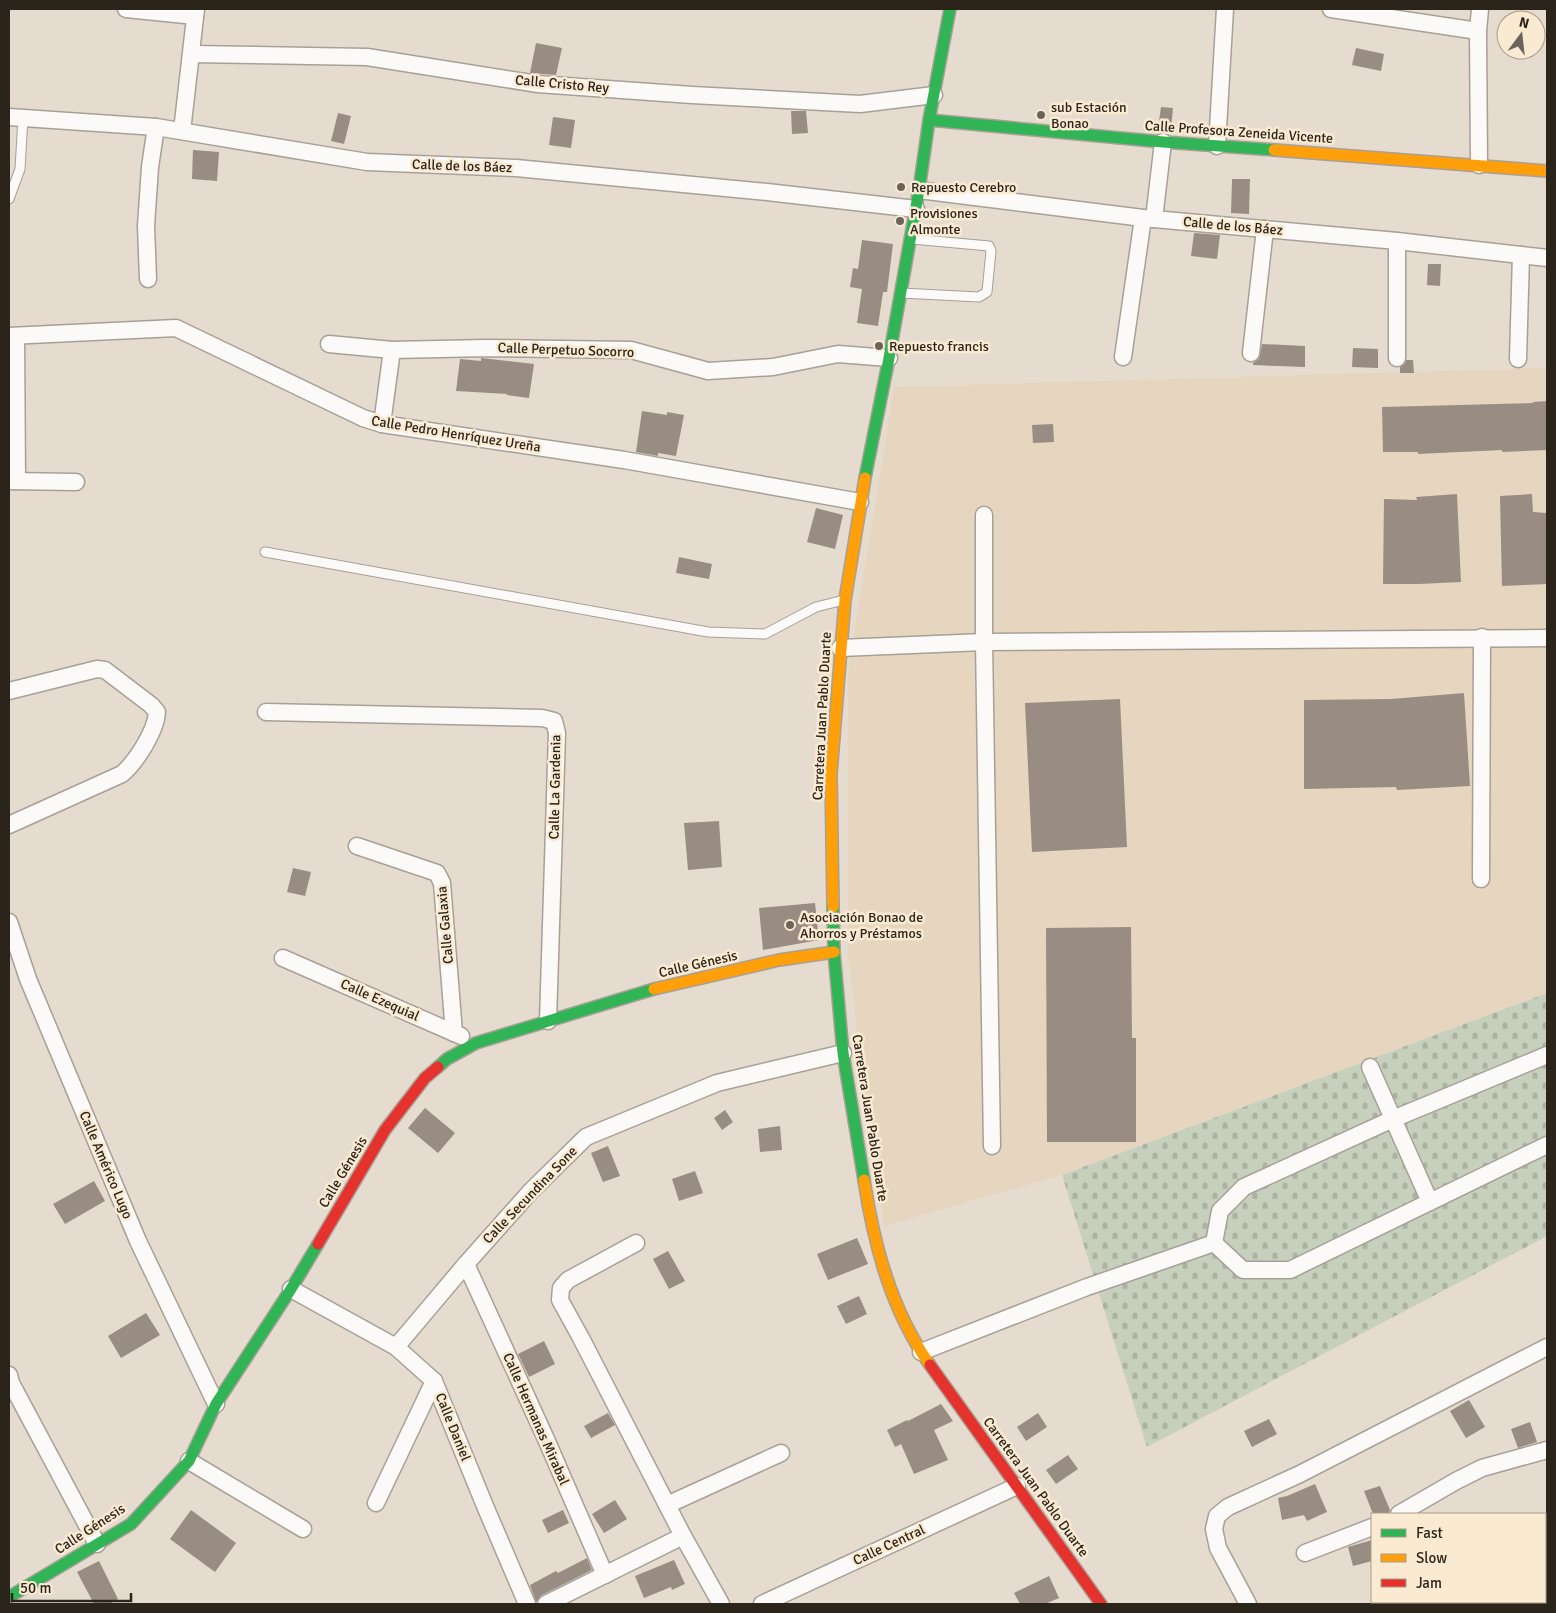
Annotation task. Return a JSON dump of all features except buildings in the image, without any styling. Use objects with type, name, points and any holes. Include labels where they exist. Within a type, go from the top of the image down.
[{"type":"street","points":[[126,9],[195,12],[182,131]]},
{"type":"street","name":"Carretera Juan Pablo Duarte","points":[[950,9],[929,120],[916,209],[860,502],[844,600],[831,774],[834,952],[844,1053],[870,1218],[888,1285],[921,1352],[1101,1604]]},
{"type":"street","points":[[1217,146],[1225,9]]},
{"type":"street","points":[[1331,9],[1349,10],[1478,32]]},
{"type":"street","points":[[1479,165],[1478,32],[1480,9]]},
{"type":"street","name":"Calle Cristo Rey","points":[[191,54],[367,57],[538,84],[702,96],[860,104],[934,95]]},
{"type":"street","name":"Calle de los Báez","points":[[16,118],[156,127],[367,162],[516,168],[767,192],[916,209]]},
{"type":"street","name":"Calle Profesora Zeneida Vicente","points":[[929,120],[1163,142],[1547,171]]},
{"type":"street","points":[[148,279],[146,226],[150,167],[156,127]]},
{"type":"street","points":[[1123,357],[1163,142]]},
{"type":"street","name":"Calle de los Báez","points":[[919,190],[1149,218],[1397,241],[1547,258]]},
{"type":"street","points":[[1251,353],[1265,229]]},
{"type":"street","points":[[1397,241],[1397,358]]},
{"type":"street","points":[[1518,359],[1521,255]]},
{"type":"street","name":"Calle Pedro Henríquez Ureña","points":[[12,336],[176,328],[363,418],[382,424],[624,460],[860,502]]},
{"type":"street","points":[[12,336],[13,481],[76,482]]},
{"type":"street","name":"Calle Perpetuo Socorro","points":[[329,344],[392,350],[486,348],[631,350],[708,371],[773,367],[838,354],[889,358]]},
{"type":"street","points":[[382,424],[392,350]]},
{"type":"street","points":[[984,515],[984,642],[992,1146]]},
{"type":"street","points":[[1481,879],[1482,637]]},
{"type":"street","points":[[840,648],[984,642],[1547,638]]},
{"type":"street","points":[[9,691],[97,669],[105,670],[150,704],[157,712],[156,723],[130,767],[122,774],[9,825]]},
{"type":"street","name":"Calle La Gardenia","points":[[266,712],[542,718],[554,721],[557,733],[548,1021]]},
{"type":"street","name":"Calle Galaxia","points":[[357,846],[437,873],[440,878],[442,883],[454,1033]]},
{"type":"street","name":"Calle Américo Lugo","points":[[9,922],[28,979],[138,1241],[216,1404]]},
{"type":"street","name":"Calle Génesis","points":[[9,1597],[131,1524],[189,1461],[216,1404],[291,1289],[385,1130],[425,1078],[448,1059],[476,1043],[638,993],[779,960],[834,952]]},
{"type":"street","name":"Calle Ezequial","points":[[283,958],[476,1043]]},
{"type":"street","name":"Calle Secundina Sone","points":[[396,1347],[530,1192],[586,1137],[717,1083],[844,1053]]},
{"type":"street","points":[[1214,1243],[1220,1211],[1244,1187],[1393,1120],[1547,1055]]},
{"type":"street","points":[[1370,1067],[1430,1202]]},
{"type":"street","points":[[1214,1243],[1243,1270],[1290,1270],[1547,1146]]},
{"type":"street","points":[[636,1243],[568,1280],[561,1288],[560,1300],[683,1536],[722,1604]]},
{"type":"street","points":[[921,1352],[1087,1287],[1214,1243]]},
{"type":"street","name":"Calle Hermanas Mirabal","points":[[466,1264],[546,1439],[605,1575]]},
{"type":"street","name":"Calle Daniel","points":[[291,1289],[396,1347],[434,1381],[484,1506],[527,1604]]},
{"type":"street","points":[[1248,1604],[1218,1548],[1214,1530],[1217,1516],[1228,1507],[1300,1474],[1547,1347]]},
{"type":"street","points":[[9,1375],[11,1383],[96,1544]]},
{"type":"street","points":[[376,1503],[434,1381]]},
{"type":"street","points":[[1401,1513],[1482,1468],[1547,1450]]},
{"type":"street","points":[[667,1505],[781,1453]]},
{"type":"street","points":[[189,1461],[303,1529]]},
{"type":"street","name":"Calle Central","points":[[762,1604],[1017,1486]]},
{"type":"street","points":[[1305,1552],[1371,1527]]},
{"type":"street","points":[[546,1604],[683,1536]]},
{"type":"lane","points":[[9,199],[20,169],[16,118]]},
{"type":"lane","points":[[900,294],[979,297],[987,292],[991,251],[989,246],[910,239]]},
{"type":"lane","points":[[265,552],[708,632],[765,634],[816,607],[844,600]]},
{"type":"shaded area","points":[[1547,368],[1547,993],[1062,1175],[884,1226],[861,1068],[848,951],[848,674],[894,387]]},
{"type":"green space","points":[[1547,993],[1547,1236],[1147,1447],[1062,1175]]},
{"type":"traffic: fast","points":[[865,478],[889,358],[919,190],[929,120],[950,9]]},
{"type":"traffic: fast","points":[[929,120],[1163,142],[1274,150]]},
{"type":"traffic: fast","points":[[833,907],[834,952],[843,1053],[864,1180]]},
{"type":"traffic: fast","points":[[438,1067],[447,1059],[476,1043],[654,989]]},
{"type":"traffic: fast","points":[[9,1597],[131,1524],[189,1461],[216,1404],[318,1244]]},
{"type":"traffic: slow","points":[[1274,150],[1547,171]]},
{"type":"traffic: slow","points":[[833,907],[831,774],[845,600],[865,478]]},
{"type":"traffic: slow","points":[[654,989],[779,960],[834,952]]},
{"type":"traffic: slow","points":[[864,1180],[873,1229],[886,1276],[905,1322],[916,1344],[930,1365]]},
{"type":"traffic: jam","points":[[318,1244],[385,1130],[425,1078],[438,1067]]},
{"type":"traffic: jam","points":[[930,1365],[1101,1604]]},
{"type":"place","name":"sub Estación Bonao","points":[[1041,115]]},
{"type":"place","name":"Repuesto Cerebro","points":[[901,187]]},
{"type":"place","name":"Provisiones Almonte","points":[[900,221]]},
{"type":"place","name":"Repuesto francis","points":[[879,346]]},
{"type":"place","name":"Asociación Bonao de Ahorros y Préstamos","points":[[790,925]]}]
